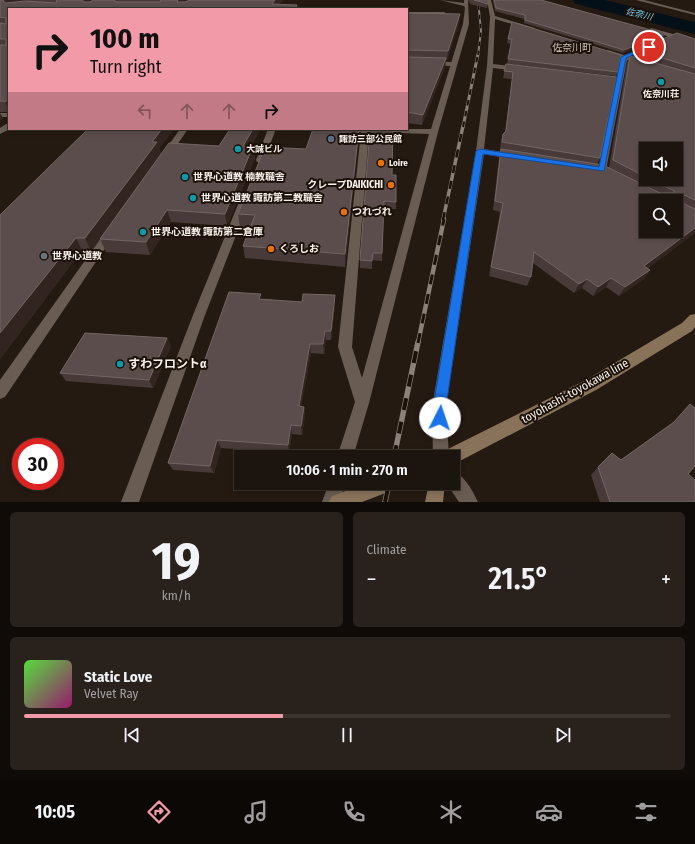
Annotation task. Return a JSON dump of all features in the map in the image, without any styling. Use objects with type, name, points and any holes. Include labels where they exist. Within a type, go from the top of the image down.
[{"type":"main road","name":"toyohashi-toyokawa line","points":[[460,452],[591,385],[687,327],[695,319]]},
{"type":"main road","points":[[338,502],[371,490]]},
{"type":"main road","points":[[434,502],[436,490]]},
{"type":"street","points":[[347,450],[362,403],[434,132],[466,24],[466,8],[442,0]]},
{"type":"street","points":[[441,450],[439,407],[480,151],[490,66],[493,17],[489,0]]},
{"type":"street","points":[[638,0],[695,14]]},
{"type":"street","points":[[408,13],[444,14]]},
{"type":"street","points":[[493,17],[536,29]]},
{"type":"street","points":[[644,28],[695,42]]},
{"type":"street","points":[[660,42],[674,36]]},
{"type":"street","points":[[602,50],[652,66]]},
{"type":"street","points":[[602,171],[616,80],[624,57],[638,51]]},
{"type":"street","points":[[408,63],[454,64]]},
{"type":"street","points":[[490,66],[528,70]]},
{"type":"street","points":[[157,167],[183,130]]},
{"type":"street","points":[[255,173],[272,130]]},
{"type":"street","points":[[362,403],[344,347],[365,130]]},
{"type":"street","points":[[388,130],[434,132]]},
{"type":"street","points":[[480,151],[525,158]]},
{"type":"street","points":[[130,502],[199,315],[249,188]]},
{"type":"street","points":[[0,392],[117,224]]},
{"type":"street","points":[[460,489],[469,502]]},
{"type":"street","points":[[331,502],[335,490]]},
{"type":"building","points":[[0,0],[4,0],[3,1],[6,3],[25,1],[56,3],[56,0],[83,0],[83,2],[90,2],[93,0],[114,0],[116,2],[160,2],[161,0],[178,0],[177,2],[185,2],[190,0],[275,0],[272,4],[297,5],[296,8],[8,8],[8,100],[5,102],[0,101],[0,45],[6,45],[6,39],[0,39],[0,23],[6,24],[6,18],[0,17]]},
{"type":"building","points":[[474,0],[488,0],[488,4]]},
{"type":"building","points":[[494,0],[541,0],[666,34],[624,50],[525,20],[525,15],[496,8]]},
{"type":"building","points":[[408,13],[460,14],[448,51],[408,50]]},
{"type":"building","points":[[512,22],[621,55],[618,72],[508,59],[512,39],[508,39]]},
{"type":"building","points":[[677,33],[695,39],[695,68],[636,50]]},
{"type":"building","points":[[630,56],[695,74],[695,200],[683,194],[639,194],[639,238],[682,238],[644,266],[650,270],[625,287],[611,278],[598,287],[587,279],[579,284],[534,252],[531,277],[491,267],[503,203],[495,201],[501,149],[603,165],[639,183],[639,186],[646,186],[660,193],[674,193],[674,191],[664,186],[683,186],[683,142],[639,142],[639,173],[613,160]]},
{"type":"building","points":[[408,57],[446,58],[423,115],[408,112]]},
{"type":"building","points":[[506,64],[617,77],[600,158],[502,142],[503,134],[506,131],[513,72],[504,71]]},
{"type":"building","points":[[87,130],[161,130],[152,142],[157,142],[85,238],[76,238],[0,333],[0,215]]},
{"type":"building","points":[[229,130],[252,130],[243,146],[253,146],[225,214],[167,210],[146,242],[100,239],[169,143],[219,146]]},
{"type":"building","points":[[313,130],[359,130],[345,254],[243,246],[255,215],[238,214],[265,147],[306,149]]},
{"type":"building","points":[[370,130],[393,130],[392,175],[396,175],[396,202],[384,201],[382,253],[373,253],[372,261],[360,260]]},
{"type":"building","points":[[683,203],[695,209],[695,228],[683,237]]},
{"type":"building","points":[[229,292],[261,294],[259,299],[302,302],[303,294],[335,295],[331,331],[325,331],[323,344],[310,344],[299,406],[304,407],[301,426],[291,425],[288,445],[217,440],[210,466],[168,463]]},
{"type":"building","name":"すわフロントα","points":[[85,333],[167,338],[149,380],[60,373]]},
{"type":"building","points":[[690,404],[695,408],[695,466],[688,474],[695,480],[695,502],[610,502],[598,467],[612,453],[621,460],[674,422]]},
{"type":"waterway","name":"佐奈川","points":[[582,0],[695,28]]},
{"type":"railway","points":[[478,0],[481,31],[478,55]]},
{"type":"railway","points":[[463,127],[478,54]]},
{"type":"railway","points":[[443,220],[463,126]]},
{"type":"railway","points":[[418,343],[444,219]]},
{"type":"railway","points":[[395,450],[418,342]]},
{"type":"railway","points":[[385,502],[388,490]]},
{"type":"place","name":"佐奈川荘","points":[[661,82]]},
{"type":"place","name":"諏訪三部公民館","points":[[331,139]]},
{"type":"place","name":"大誠ビル","points":[[238,149]]},
{"type":"place","name":"Loire","points":[[381,163]]},
{"type":"place","name":"世界心道教 楠教職舎","points":[[185,177]]},
{"type":"place","name":"クレープDAIKICHI","points":[[391,185]]},
{"type":"place","name":"世界心道教 諏訪第二教職舎","points":[[193,198]]},
{"type":"place","name":"つれづれ","points":[[344,212]]},
{"type":"place","name":"世界心道教 諏訪第二倉庫","points":[[143,232]]},
{"type":"place","name":"くろしお","points":[[271,249]]},
{"type":"place","name":"世界心道教","points":[[44,256]]},
{"type":"place","name":"すわフロントα","points":[[120,364]]},
{"type":"district","name":"佐奈川町","points":[[572,48]]},
{"type":"route","points":[[440,418],[439,407],[480,151],[602,170],[624,57],[649,47]]}]
